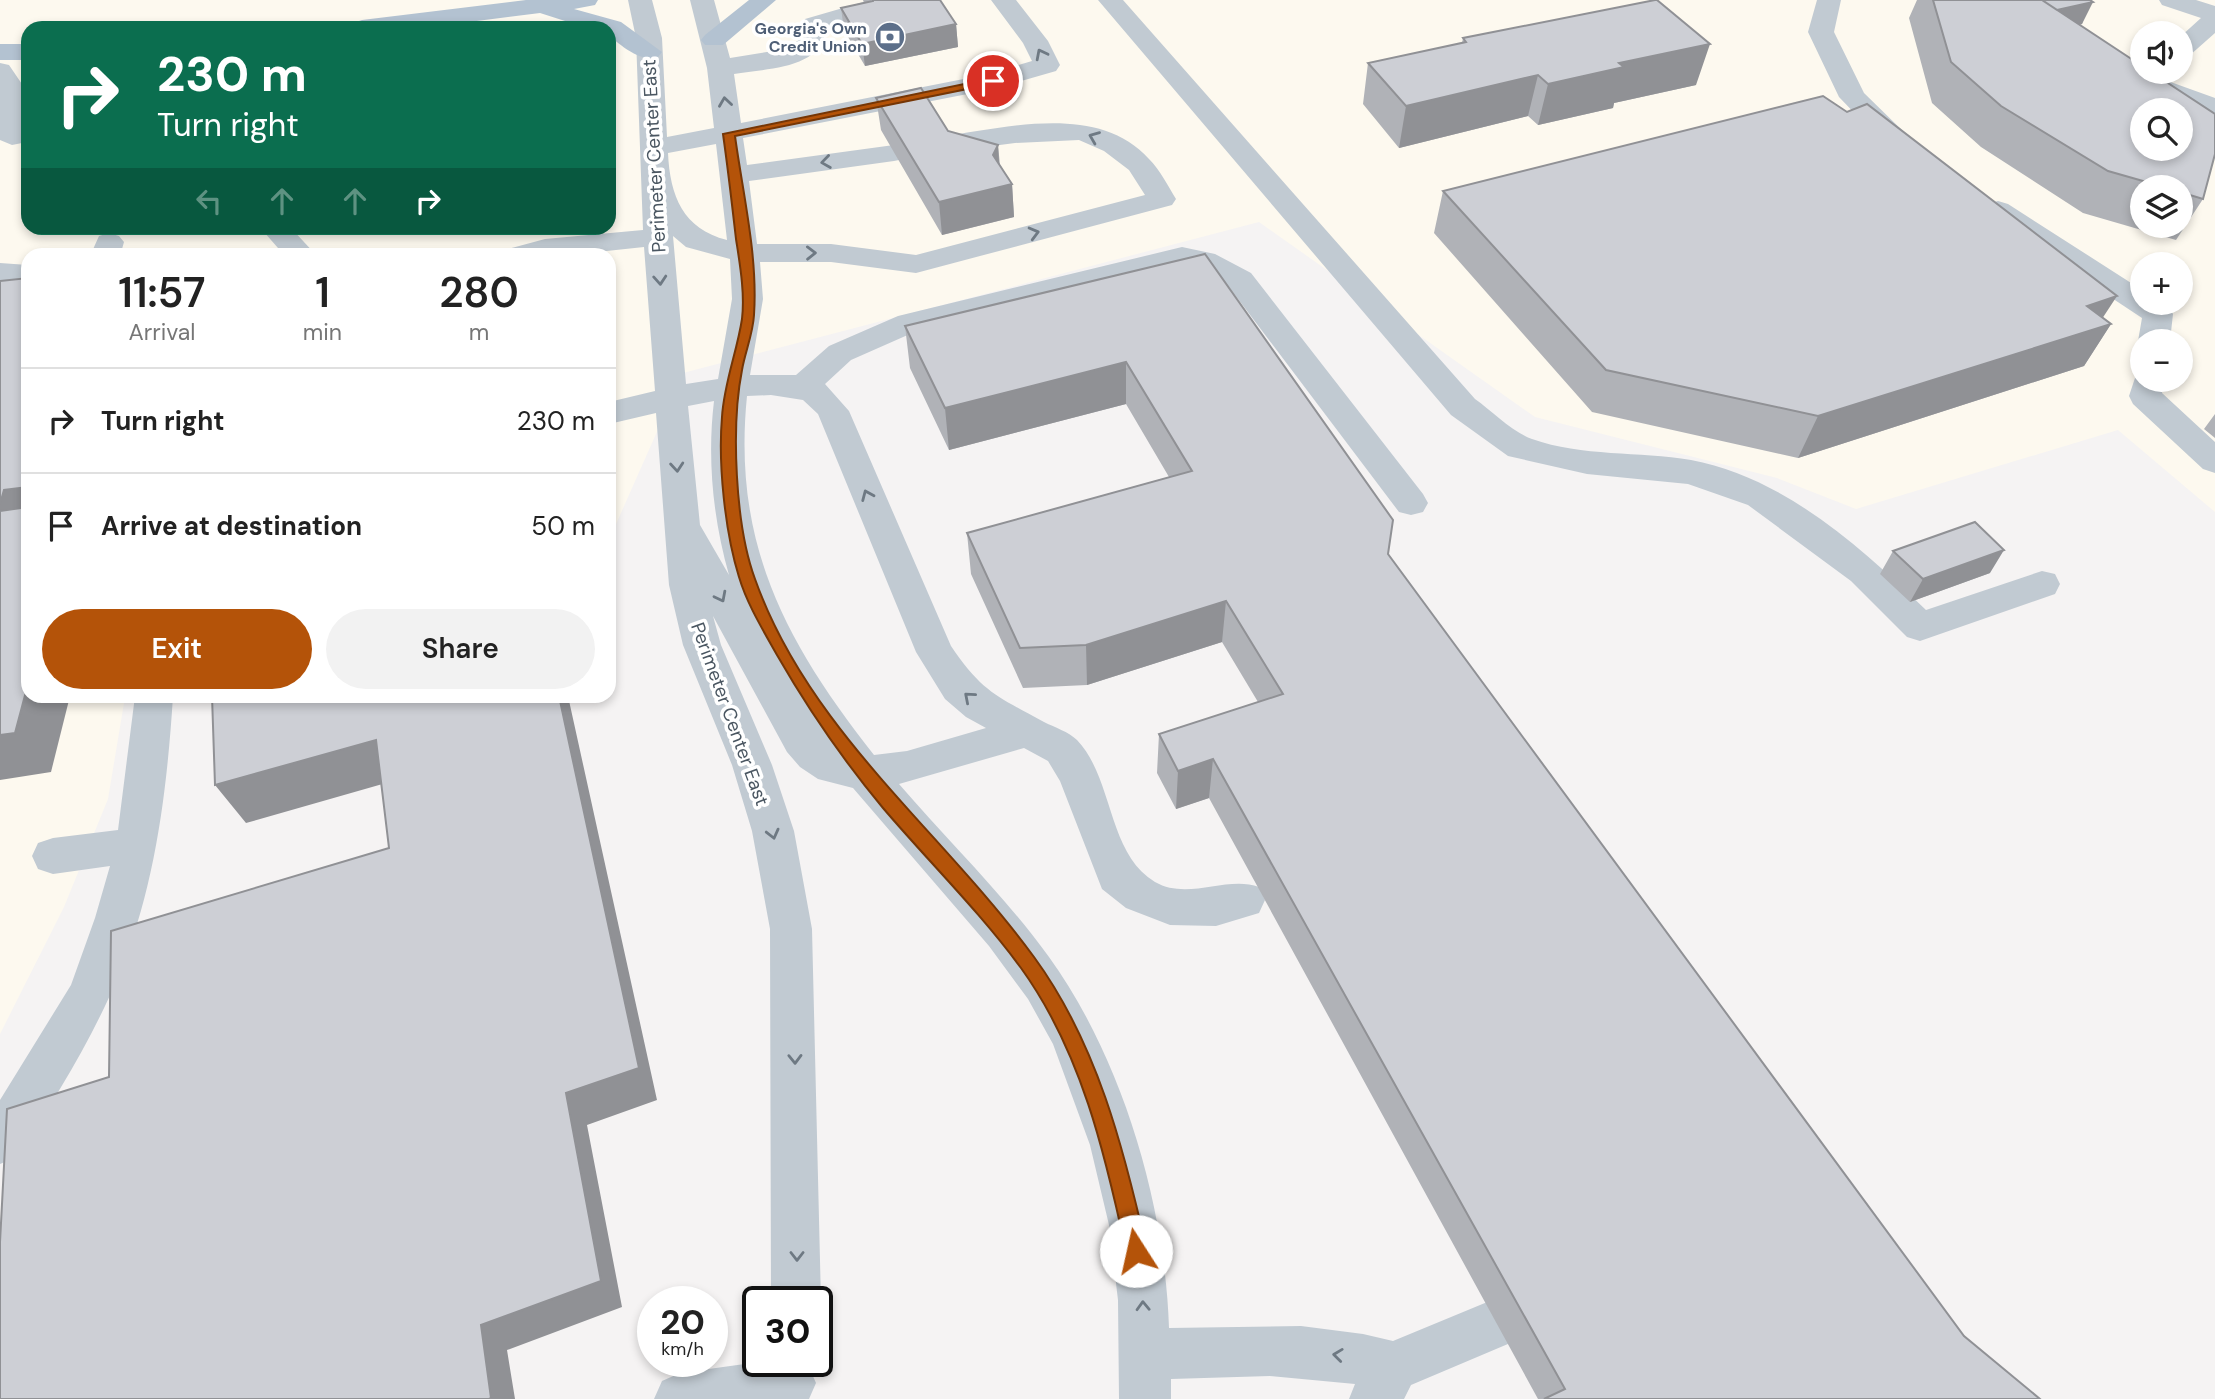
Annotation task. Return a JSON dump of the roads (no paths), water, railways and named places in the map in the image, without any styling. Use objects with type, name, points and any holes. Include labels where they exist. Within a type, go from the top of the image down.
[{"type":"main road","points":[[454,21],[586,0]]},
{"type":"main road","points":[[714,40],[764,0]]},
{"type":"main road","points":[[534,8],[596,21]]},
{"type":"main road","points":[[616,30],[649,52]]},
{"type":"main road","points":[[0,52],[21,52]]},
{"type":"street","name":"Perimeter Center East","points":[[640,0],[646,19],[649,52],[657,237],[687,585],[702,645],[752,765],[773,831],[791,929],[796,1286]]},
{"type":"street","points":[[702,0],[720,68],[748,285],[748,319],[732,387],[728,454],[738,545],[746,576],[764,618],[803,687],[865,773],[972,894],[1028,963],[1053,1002],[1076,1049],[1108,1133],[1133,1228],[1143,1298],[1144,1377],[1310,1351],[1365,1358],[1384,1383],[1497,1323]]},
{"type":"street","points":[[653,148],[993,81],[1046,65],[1035,41],[1003,0]]},
{"type":"street","points":[[1110,0],[1463,407],[1520,448],[1587,462],[1691,472],[1760,496],[1864,572],[1920,627],[2042,584]]},
{"type":"street","points":[[1829,0],[1821,32],[1852,97],[1921,160]]},
{"type":"street","points":[[2171,0],[2215,17],[2193,38]]},
{"type":"street","points":[[720,68],[793,56],[812,43],[814,23],[867,8]]},
{"type":"street","points":[[0,71],[13,90],[9,123],[13,140]]},
{"type":"street","points":[[2152,84],[2215,107]]},
{"type":"street","points":[[653,177],[675,223],[696,241],[743,253],[831,253],[916,264],[1162,199],[1139,164],[1114,145],[1082,132],[1015,135],[939,145]]},
{"type":"street","points":[[734,175],[894,153]]},
{"type":"street","points":[[1977,197],[2158,314],[2156,329]]},
{"type":"street","points":[[282,235],[294,248]]},
{"type":"street","points":[[545,248],[657,237]]},
{"type":"street","points":[[802,388],[840,353],[909,323],[1182,256],[1203,260],[1240,280],[1411,503]]},
{"type":"street","points":[[0,272],[21,274]]},
{"type":"street","points":[[616,411],[732,387],[783,385],[802,388],[825,401],[833,411],[935,652],[959,688],[980,706],[1051,741],[1070,761],[1110,865],[1128,886],[1153,901],[1184,908],[1216,907],[1244,900]]},
{"type":"street","points":[[2146,392],[2145,396],[2215,461]]},
{"type":"street","points":[[681,514],[745,642],[801,741],[832,768],[865,773],[918,765],[970,746],[1028,731]]},
{"type":"street","points":[[0,1140],[51,1062],[106,951],[134,845],[149,762],[153,703]]},
{"type":"street","points":[[53,856],[134,845]]},
{"type":"street","points":[[680,1399],[791,1381]]},
{"type":"place","name":"Georgia's Own Credit Union","points":[[890,37]]}]
